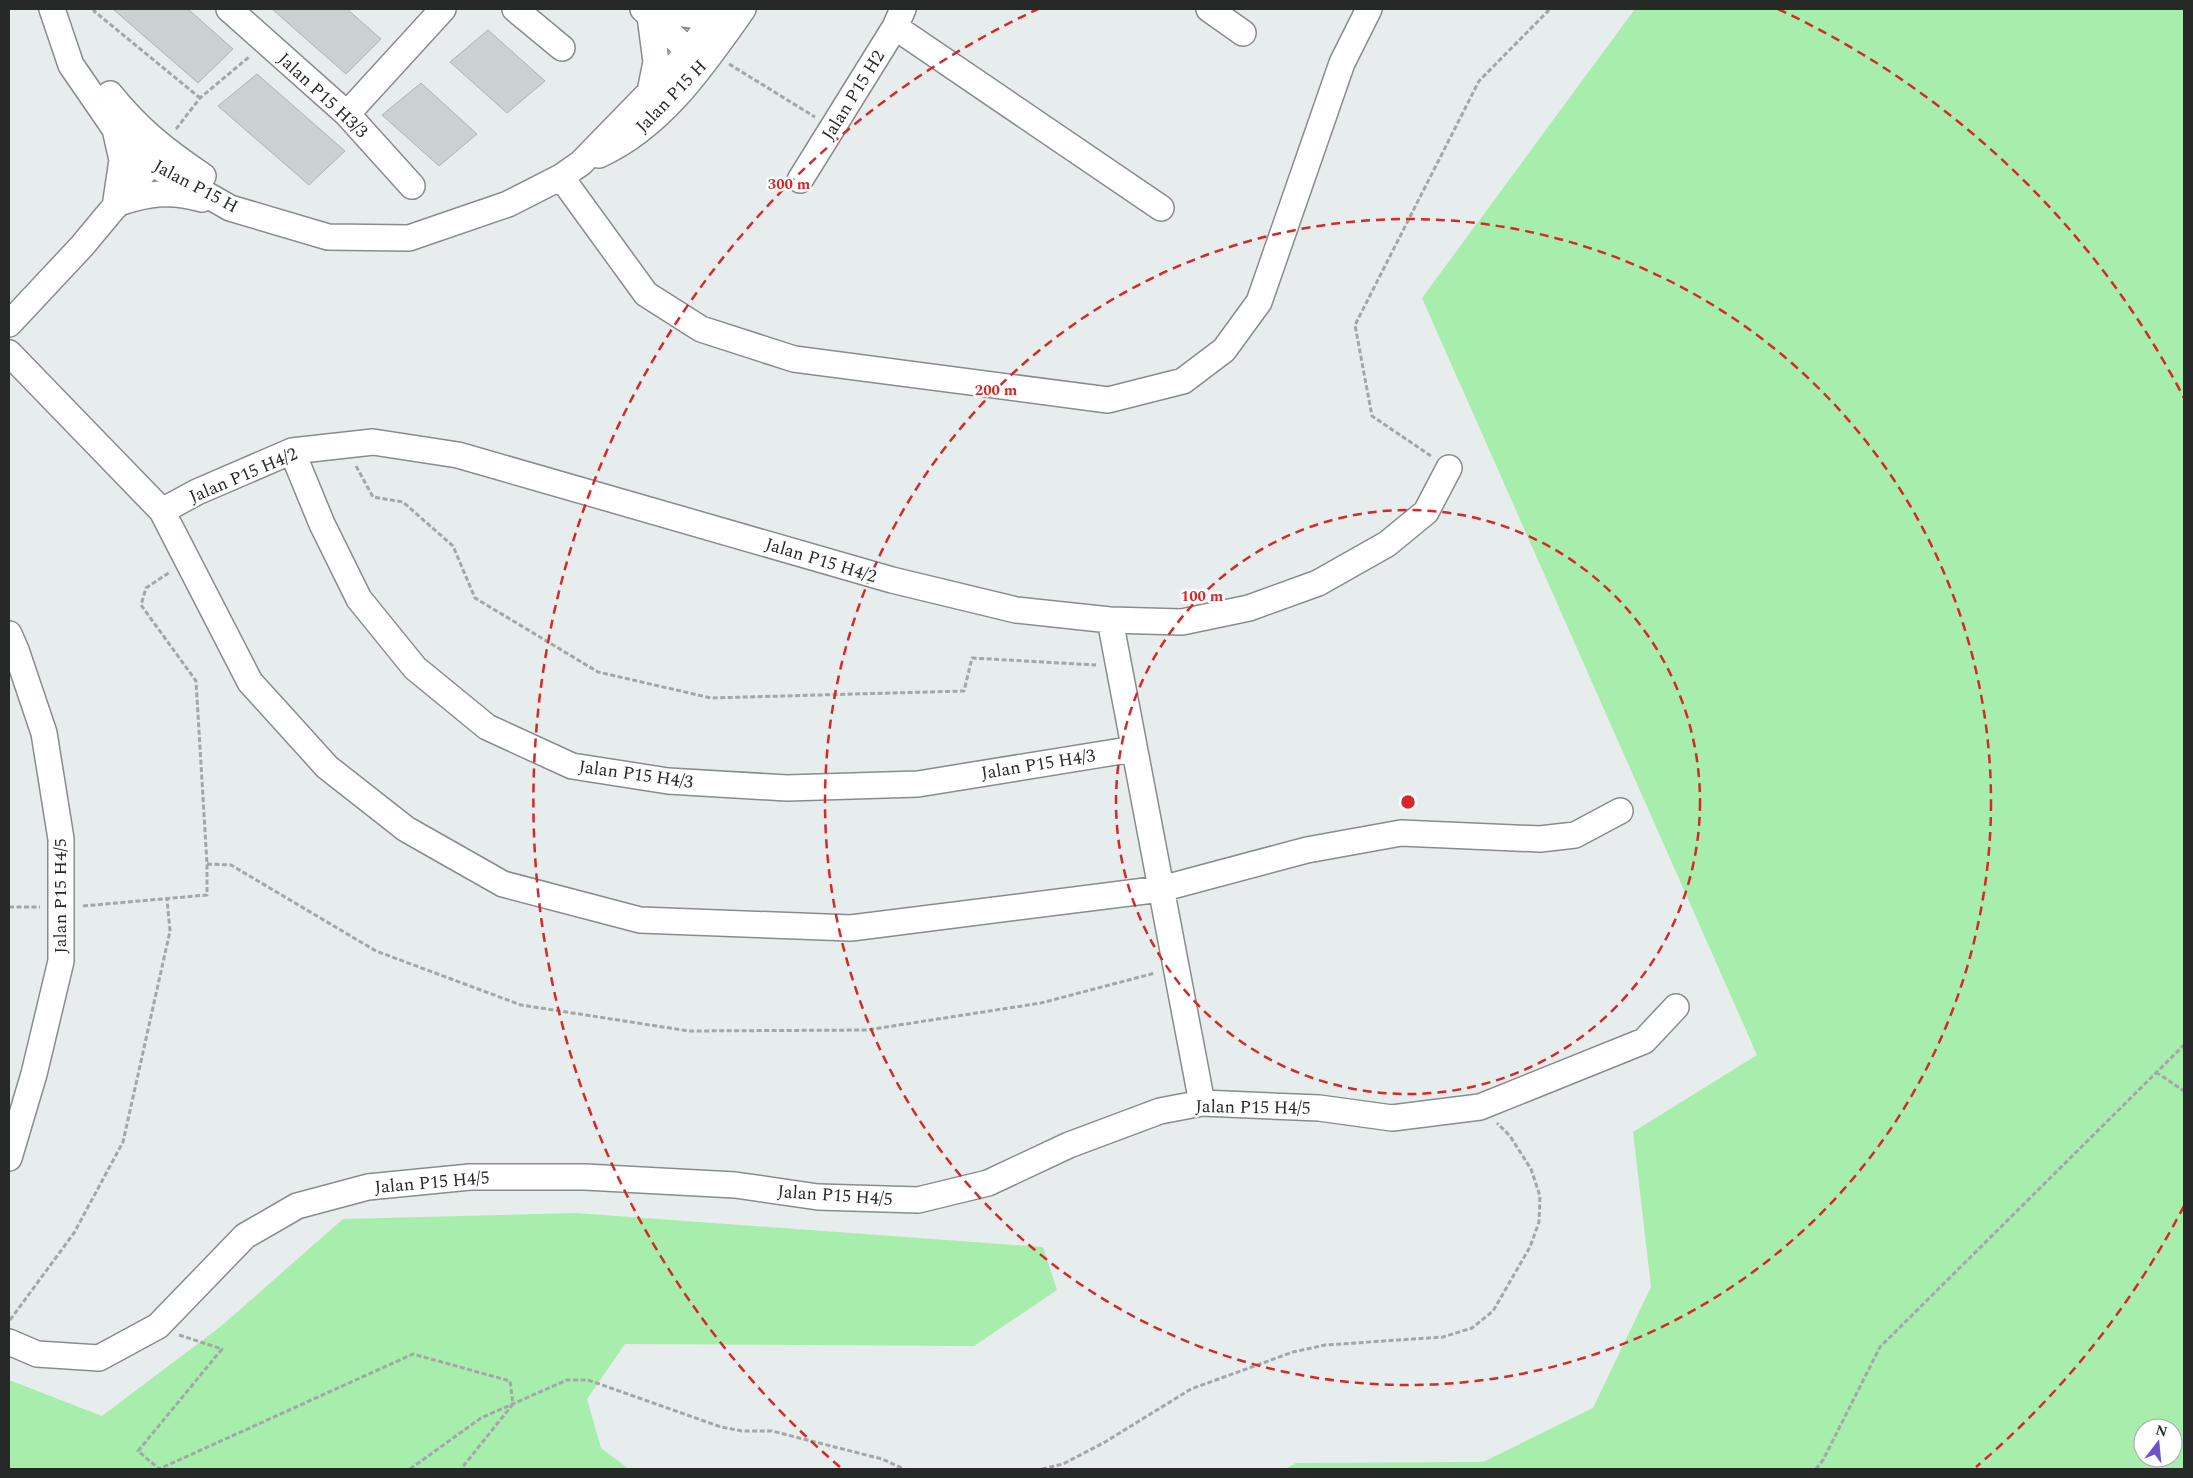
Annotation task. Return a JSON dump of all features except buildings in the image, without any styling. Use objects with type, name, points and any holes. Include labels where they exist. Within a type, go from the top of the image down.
[{"type":"street","name":"Jalan P15 H3/3","points":[[229,9],[348,114],[412,186]]},
{"type":"street","points":[[348,114],[444,9]]},
{"type":"street","points":[[515,9],[562,48]]},
{"type":"street","points":[[656,10],[700,16],[714,9]]},
{"type":"street","name":"Jalan P15 H","points":[[156,155],[230,208],[328,237],[409,238],[508,204],[561,177],[581,163],[618,146],[648,125],[701,52],[719,9]]},
{"type":"street","name":"Jalan P15 H","points":[[581,163],[650,92],[701,52],[743,9]]},
{"type":"street","points":[[1209,9],[1243,33]]},
{"type":"street","points":[[561,177],[646,294],[701,329],[794,360],[1108,400],[1183,381],[1224,350],[1259,302],[1342,63],[1369,9]]},
{"type":"street","points":[[656,10],[701,52]]},
{"type":"street","points":[[650,92],[656,62],[656,10]]},
{"type":"street","points":[[9,324],[82,246],[156,155],[149,152],[122,123],[52,11]]},
{"type":"street","points":[[899,18],[1161,208]]},
{"type":"street","name":"Jalan P15 H2","points":[[800,180],[899,18]]},
{"type":"street","points":[[117,205],[122,160],[122,123]]},
{"type":"street","name":"Jalan P15 H","points":[[156,155],[164,164],[208,179],[235,198],[328,237]]},
{"type":"street","points":[[117,205],[150,195],[181,193],[230,208]]},
{"type":"street","points":[[9,353],[162,511],[250,682],[327,767],[406,829],[503,884],[640,920],[851,928],[1161,889],[1307,850],[1401,833],[1540,838],[1575,835],[1620,811]]},
{"type":"street","name":"Jalan P15 H4/2","points":[[162,511],[197,492],[292,451],[373,442],[458,455],[892,580],[1016,610],[1110,620],[1182,622],[1249,608],[1318,583],[1387,544],[1426,512],[1449,468]]},
{"type":"street","name":"Jalan P15 H4/3","points":[[292,451],[322,524],[359,599],[415,668],[487,727],[572,766],[668,781],[787,788],[918,784],[1134,749]]},
{"type":"street","points":[[1110,620],[1202,1103]]},
{"type":"street","name":"Jalan P15 H4/5","points":[[9,634],[44,733],[61,839],[61,960],[34,1074],[9,1158]]},
{"type":"street","name":"Jalan P15 H4/5","points":[[9,1342],[37,1354],[99,1358],[158,1326],[245,1236],[298,1206],[368,1187],[470,1177],[585,1176],[736,1185],[818,1197],[918,1200],[988,1183],[1069,1145],[1160,1111],[1202,1103],[1319,1108],[1392,1118],[1480,1107],[1644,1041],[1676,1007]]},
{"type":"path","points":[[95,9],[94,11],[200,98]]},
{"type":"path","points":[[1449,468],[1372,416],[1355,324],[1479,81],[1550,9]]},
{"type":"path","points":[[156,155],[200,98],[266,42]]},
{"type":"path","points":[[701,52],[833,127]]},
{"type":"path","points":[[345,445],[372,497],[403,502],[452,546],[475,598],[598,672],[711,698],[964,691],[972,658],[1119,666]]},
{"type":"path","points":[[9,907],[61,907],[207,895],[207,864],[196,681],[141,605],[146,588],[187,560]]},
{"type":"path","points":[[207,864],[231,866],[376,951],[521,1005],[689,1031],[867,1030],[1041,1004],[1176,968]]},
{"type":"path","points":[[9,1322],[74,1233],[123,1142],[170,931],[167,899]]},
{"type":"path","points":[[1816,1469],[1823,1460],[1880,1346],[2184,1045]]},
{"type":"path","points":[[2156,1072],[2184,1091]]},
{"type":"path","points":[[1042,1469],[1063,1464],[1105,1442],[1191,1389],[1292,1352],[1325,1345],[1443,1337],[1472,1328],[1493,1311],[1530,1247],[1540,1222],[1540,1196],[1531,1170],[1510,1136],[1480,1107]]},
{"type":"path","points":[[158,1326],[192,1341],[222,1349],[138,1452],[159,1469],[413,1354],[510,1381],[514,1404],[461,1469]]},
{"type":"path","points":[[410,1469],[481,1418],[566,1380],[588,1380],[721,1427],[742,1431],[772,1430],[882,1459],[904,1469]]},
{"type":"green space","points":[[1635,9],[2184,9],[2184,1469],[1285,1469],[1296,1463],[1483,1462],[1593,1408],[1651,1287],[1633,1132],[1757,1055],[1422,298]]},
{"type":"green space","points":[[576,1213],[1043,1247],[1057,1290],[974,1346],[625,1344],[587,1399],[601,1448],[629,1469],[9,1469],[9,1380],[102,1416],[220,1327],[343,1219]]}]
